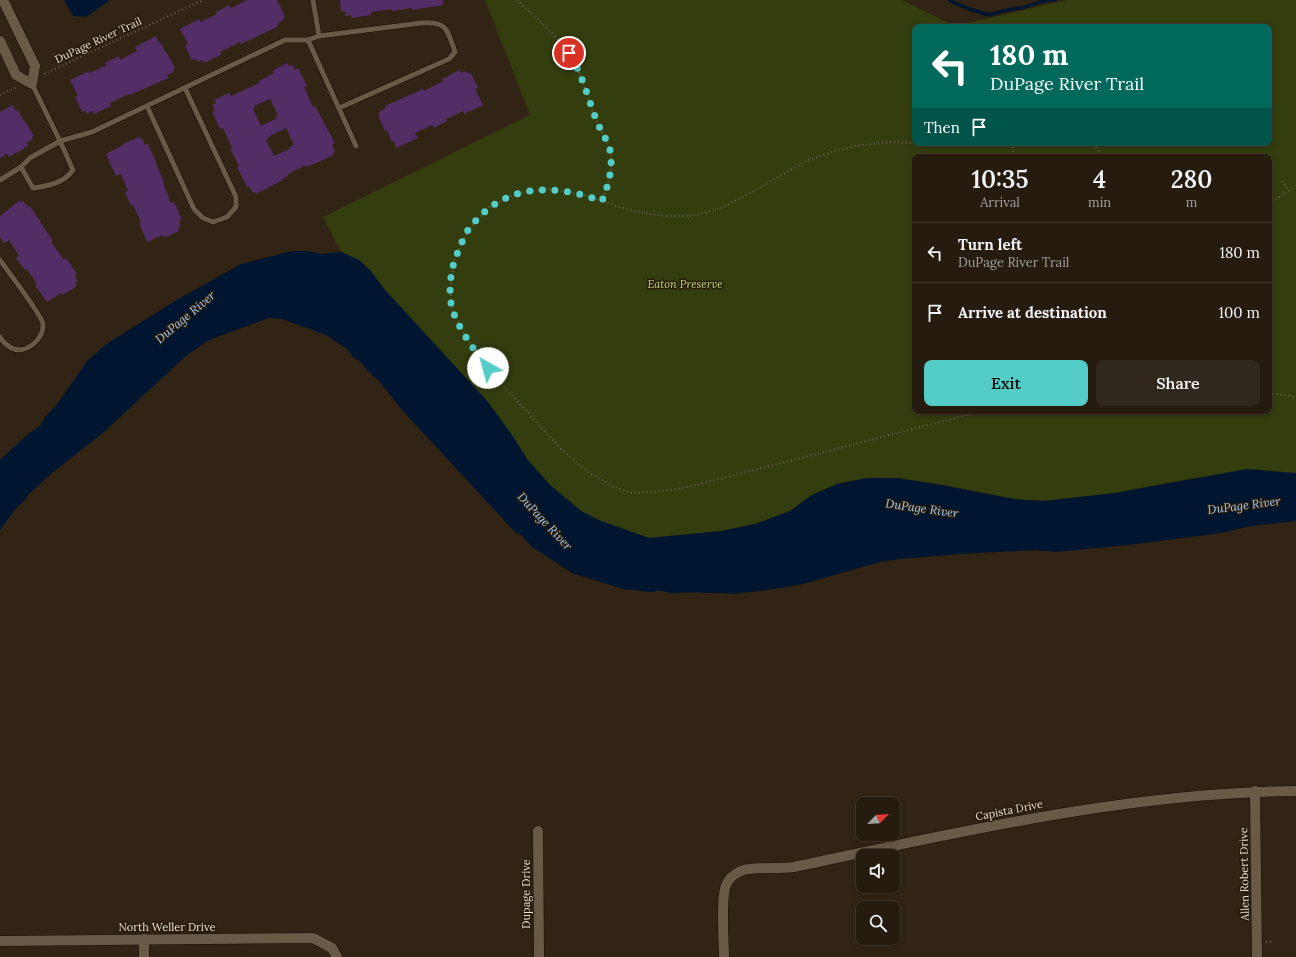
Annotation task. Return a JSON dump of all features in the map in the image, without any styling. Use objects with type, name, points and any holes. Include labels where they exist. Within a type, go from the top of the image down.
[{"type":"street","points":[[0,41],[16,75],[31,82],[35,66],[3,0]]},
{"type":"street","name":"Capista Drive","points":[[724,957],[723,894],[727,882],[732,876],[749,868],[777,869],[794,867],[976,828],[1047,815],[1176,798],[1256,791],[1296,791]]},
{"type":"street","name":"Allen Robert Drive","points":[[1256,791],[1258,957]]},
{"type":"street","name":"Dupage Drive","points":[[538,831],[539,957]]},
{"type":"street","name":"North Weller Drive","points":[[0,941],[313,938],[334,953]]},
{"type":"street","points":[[144,939],[144,957]]},
{"type":"lane","points":[[313,0],[319,36]]},
{"type":"lane","points":[[0,180],[21,167],[30,158],[60,141],[92,132],[285,40],[308,40],[319,36],[434,22],[443,25],[449,34],[455,52],[449,59],[339,108]]},
{"type":"lane","points":[[308,40],[356,146]]},
{"type":"lane","points":[[21,167],[32,188],[49,186],[68,177],[73,170],[31,82]]},
{"type":"lane","points":[[147,106],[194,209],[203,218],[213,222],[227,217],[236,207],[236,197],[185,88]]},
{"type":"lane","points":[[0,260],[38,313],[43,323],[41,335],[34,343],[24,349],[14,349],[0,337]]},
{"type":"path","name":"DuPage River Trail","points":[[0,95],[31,82],[202,0]]},
{"type":"path","points":[[518,0],[563,44],[580,72],[599,126],[609,144],[611,155],[610,180],[602,201]]},
{"type":"path","points":[[912,143],[890,142],[860,145],[831,152],[806,161],[747,196],[720,208],[692,216],[663,216],[629,210],[581,194],[548,189],[518,193],[489,207],[468,231],[454,260],[450,291],[453,313],[472,347],[496,378],[561,449],[588,472],[612,486],[632,492],[663,491],[692,486],[971,414]]},
{"type":"path","points":[[1093,146],[1101,154]]},
{"type":"path","points":[[1282,182],[1289,192]]},
{"type":"path","points":[[1272,202],[1296,186]]},
{"type":"path","points":[[1272,394],[1296,397]]},
{"type":"path","points":[[1265,942],[1272,942]]},
{"type":"green space","name":"Eaton Preserve","points":[[485,0],[902,0],[951,24],[912,24],[912,146],[1272,146],[1272,24],[964,24],[1067,0],[1296,0],[1296,473],[1277,472],[1194,478],[1115,493],[1044,501],[1014,499],[897,478],[867,478],[837,484],[812,495],[790,511],[755,524],[721,531],[649,538],[601,521],[581,511],[550,485],[527,459],[488,402],[385,290],[370,270],[358,260],[341,252],[323,217],[530,115]]},
{"type":"water","points":[[64,0],[110,0],[86,17],[73,16]]},
{"type":"water","name":"DuPage River","points":[[292,251],[307,251],[321,254],[341,252],[359,260],[370,270],[385,290],[488,402],[527,459],[550,485],[581,511],[601,521],[649,538],[721,531],[755,524],[790,511],[812,495],[837,484],[867,478],[897,478],[1014,499],[1044,501],[1115,493],[1247,469],[1296,473],[1296,521],[1251,526],[1221,533],[1128,545],[1055,552],[1037,550],[900,559],[880,562],[803,584],[733,594],[673,593],[626,590],[572,573],[531,546],[521,535],[515,532],[402,410],[380,382],[360,361],[354,358],[348,350],[326,335],[282,319],[269,318],[209,340],[187,355],[105,431],[52,473],[28,495],[16,508],[0,530],[0,460],[28,434],[40,426],[45,417],[58,403],[88,360],[108,343],[175,301],[241,264]]},
{"type":"building","points":[[247,0],[277,0],[285,17],[283,18],[284,20],[277,24],[279,26],[241,44],[240,42],[220,52],[222,54],[204,63],[202,60],[197,62],[196,59],[192,60],[185,46],[188,44],[180,29],[199,19],[200,22],[217,14],[216,12],[229,5],[231,8]]},
{"type":"building","points":[[340,0],[443,0],[443,5],[412,10],[412,8],[371,12],[371,15],[352,18],[351,15],[345,16],[345,11],[341,12]]},
{"type":"building","points":[[156,36],[175,68],[173,70],[174,72],[167,75],[168,78],[110,103],[111,106],[94,114],[92,111],[87,114],[85,110],[82,112],[75,97],[78,96],[70,80],[89,71],[90,73],[107,65],[105,63],[119,56],[120,60],[137,51],[135,47]]},
{"type":"building","points":[[287,63],[289,66],[293,65],[295,70],[298,68],[307,86],[304,87],[313,107],[315,106],[335,143],[332,144],[335,152],[333,153],[334,155],[307,167],[306,165],[288,174],[288,176],[282,179],[283,180],[256,194],[255,192],[253,193],[249,186],[247,187],[237,167],[239,166],[230,149],[232,148],[223,128],[220,129],[212,112],[215,110],[212,105],[216,103],[214,100],[229,93],[231,96],[259,83],[259,81],[274,73],[273,70]],"holes":[[[270,99],[278,115],[276,116],[277,118],[261,126],[253,109],[255,108],[254,106]],[[286,128],[294,145],[289,147],[290,149],[274,156],[266,140],[269,138],[268,137]]]},
{"type":"building","points":[[460,70],[461,73],[466,71],[468,74],[471,73],[478,88],[475,89],[483,105],[464,114],[463,111],[446,119],[447,121],[434,128],[432,125],[415,133],[418,138],[396,148],[394,141],[392,142],[387,130],[385,131],[378,115],[380,114],[379,112],[386,108],[385,106],[423,89],[424,91],[443,81],[442,79]]},
{"type":"building","points":[[13,105],[16,111],[18,110],[34,136],[32,137],[33,139],[26,143],[28,146],[9,157],[7,154],[0,158],[0,112]]},
{"type":"building","points":[[139,137],[140,139],[142,138],[145,145],[148,144],[171,203],[174,202],[182,220],[179,221],[181,226],[178,228],[179,231],[164,238],[163,235],[147,242],[139,223],[141,222],[133,205],[131,206],[125,192],[128,191],[121,174],[116,176],[106,154]]},
{"type":"building","points":[[20,200],[21,203],[23,201],[28,207],[30,206],[53,241],[51,242],[64,260],[66,258],[77,274],[75,276],[78,281],[75,283],[77,286],[63,295],[61,293],[47,302],[35,285],[37,284],[27,269],[25,270],[16,258],[19,256],[9,240],[4,243],[0,237],[0,216]]},
{"type":"waterway","points":[[949,0],[988,15],[1021,8],[1047,0],[1055,0]]},
{"type":"route","points":[[488,368],[472,347],[453,313],[450,291],[454,260],[468,231],[489,207],[518,193],[548,189],[581,194],[602,201],[610,180],[611,155],[609,144],[599,126],[580,72],[569,53]]}]
